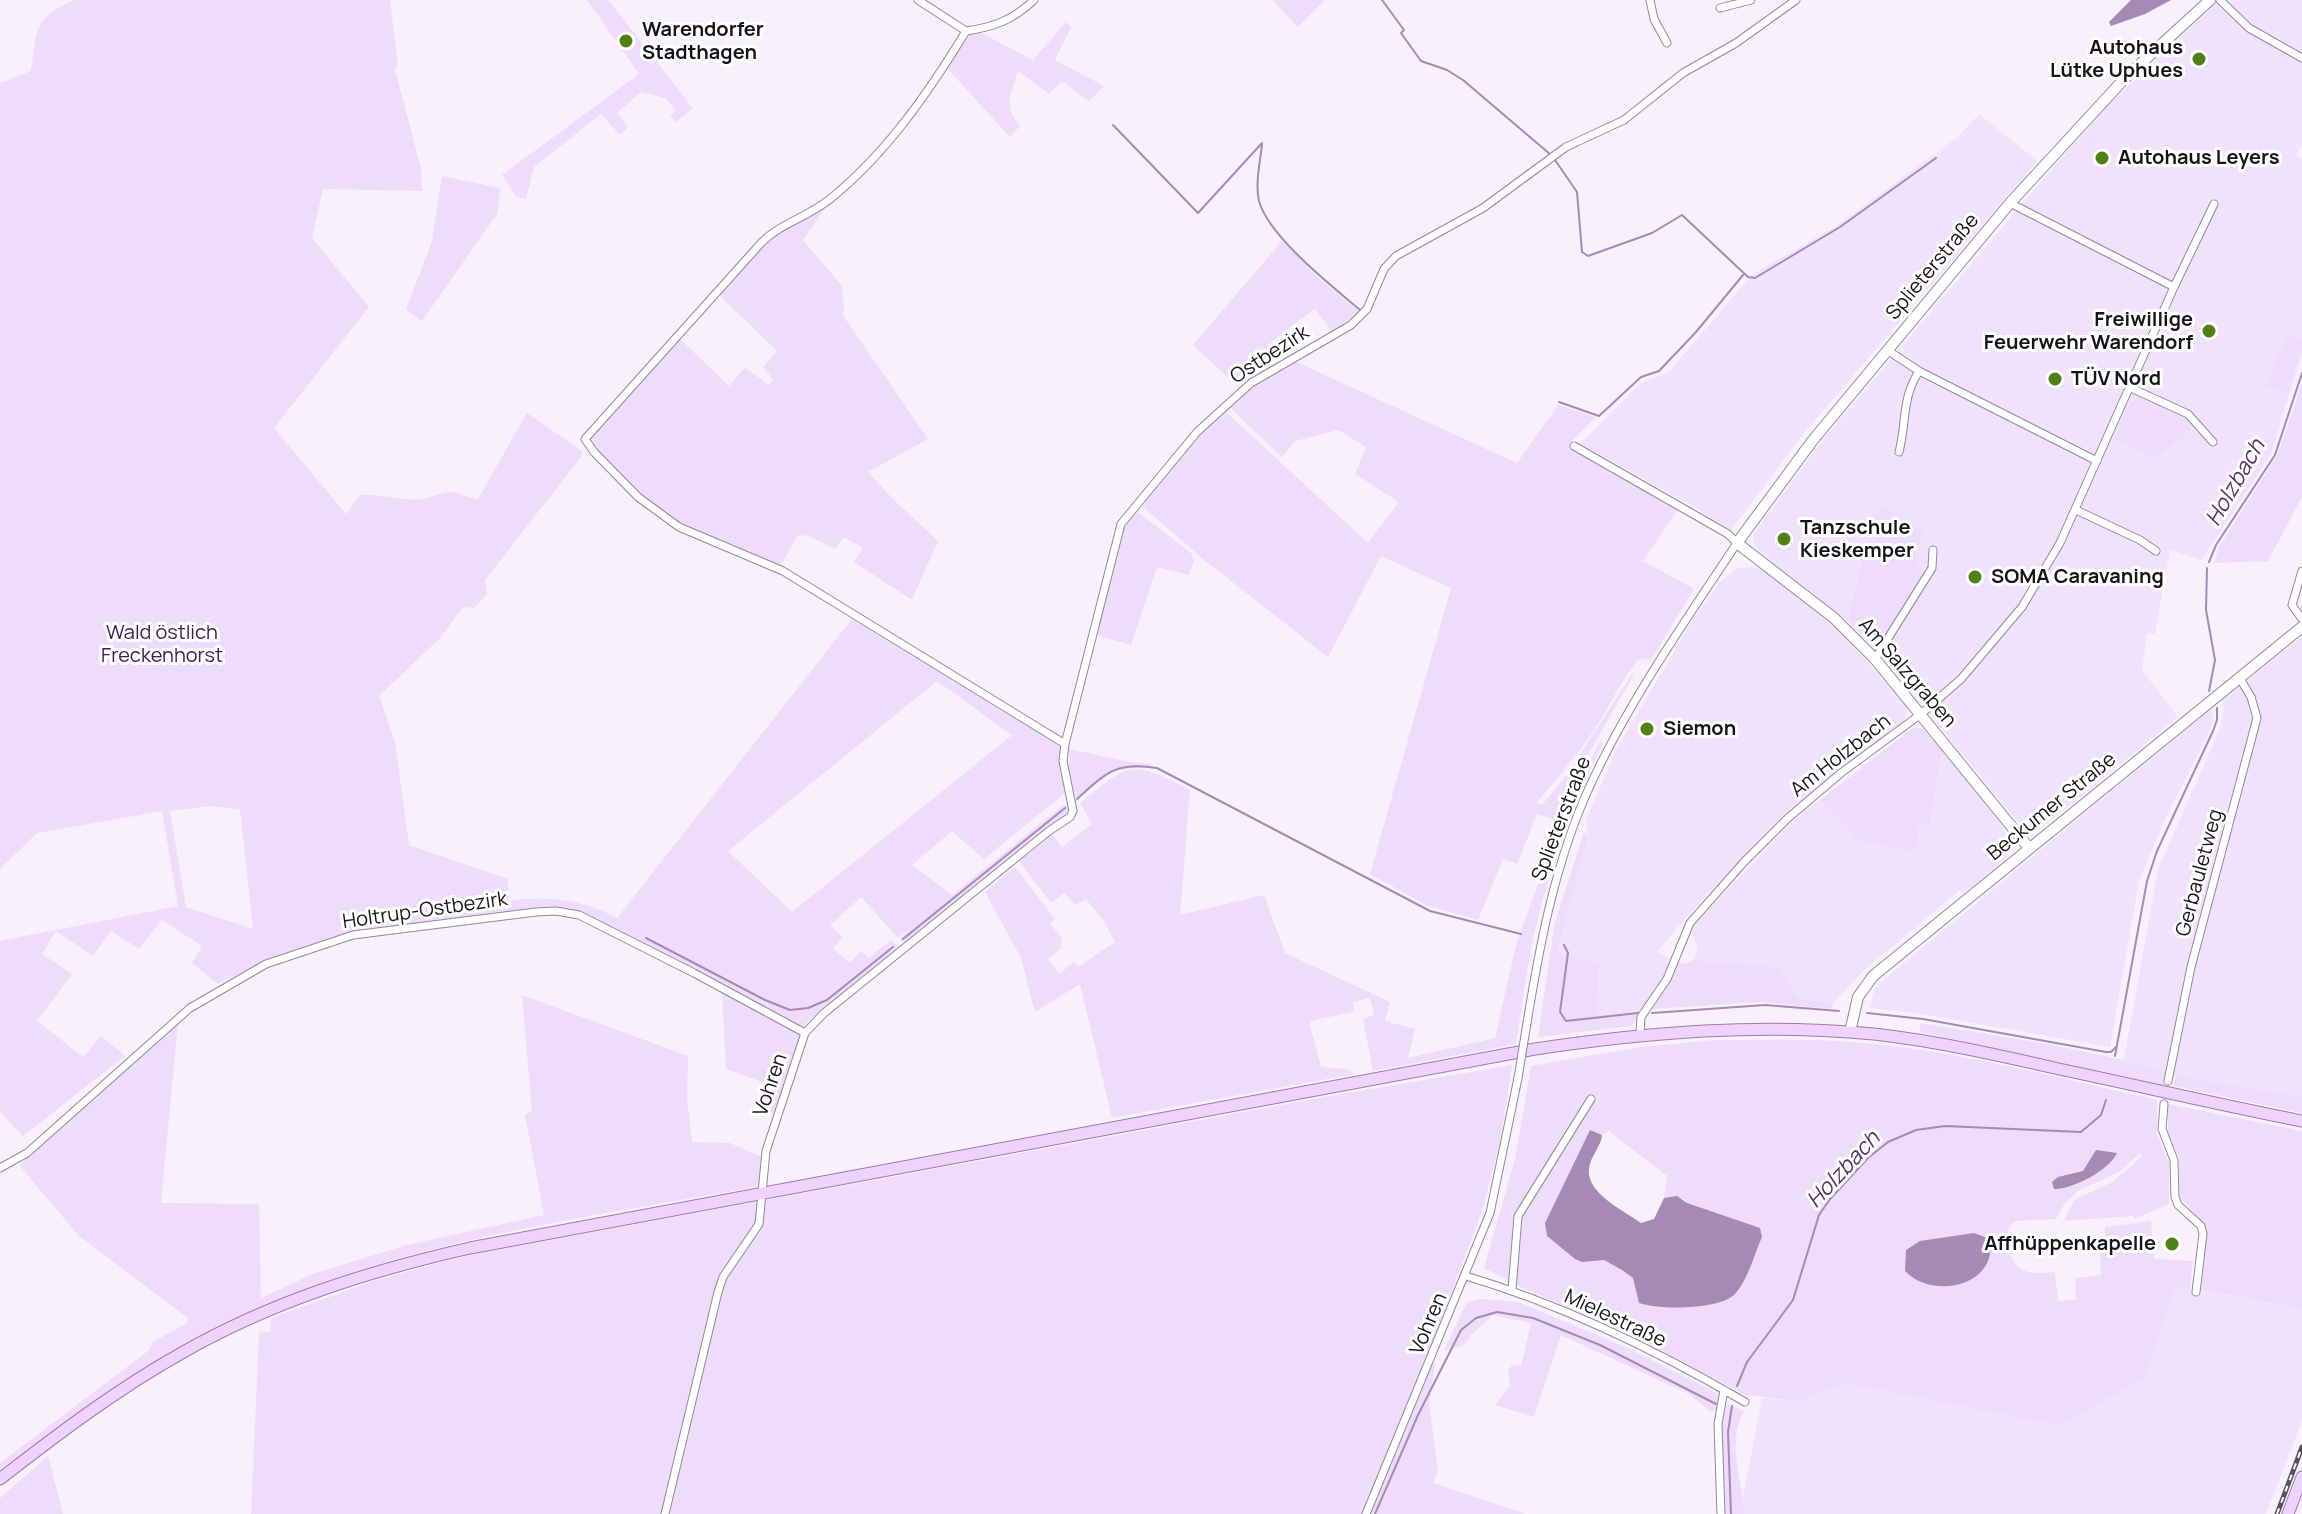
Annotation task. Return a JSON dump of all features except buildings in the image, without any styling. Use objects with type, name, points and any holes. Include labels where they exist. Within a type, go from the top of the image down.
[{"type":"main road","points":[[0,1479],[101,1404],[180,1354],[251,1318],[383,1269],[470,1248],[761,1192],[1520,1052],[1640,1034],[1728,1028],[1850,1032],[2000,1056],[2302,1121]]},
{"type":"main road","points":[[2288,1514],[2302,1477]]},
{"type":"street","points":[[918,0],[966,31],[997,25],[1024,10],[1034,0]]},
{"type":"street","points":[[1650,0],[1654,19],[1667,43]]},
{"type":"street","points":[[1720,8],[1751,0]]},
{"type":"street","name":"Ostbezirk","points":[[1065,774],[1065,744],[1121,524],[1197,432],[1251,383],[1351,325],[1367,309],[1384,269],[1396,256],[1483,208],[1551,156],[1624,120],[1683,73],[1736,43],[1796,0]]},
{"type":"street","name":"Splieterstraße","points":[[1507,1142],[1540,946],[1552,897],[1588,791],[1632,704],[1737,543],[1813,440],[2010,203],[2126,77],[2210,0]]},
{"type":"street","points":[[2220,0],[2249,28],[2302,58]]},
{"type":"street","points":[[966,31],[921,103],[875,155],[827,202],[776,229],[762,242],[585,439],[638,497],[679,527],[783,571],[1065,744]]},
{"type":"street","points":[[2010,203],[2174,287]]},
{"type":"street","name":"Am Holzbach","points":[[1640,1034],[1641,1017],[1682,948],[1690,923],[1744,862],[1788,818],[1841,773],[1921,714],[1961,679],[2022,607],[2045,571],[2076,510],[2214,204]]},
{"type":"street","points":[[1887,350],[1919,371],[2097,461]]},
{"type":"street","points":[[1899,452],[1905,402],[1919,371]]},
{"type":"street","points":[[2131,388],[2188,414],[2213,442]]},
{"type":"street","points":[[1574,446],[1666,497],[1728,534],[1737,543]]},
{"type":"street","points":[[2076,510],[2140,540],[2156,551]]},
{"type":"street","name":"Am Salzgraben","points":[[1737,543],[1834,618],[1875,659],[2029,848]]},
{"type":"street","points":[[1875,659],[1932,568],[1933,550]]},
{"type":"street","points":[[2302,571],[2292,605],[2302,619]]},
{"type":"street","name":"Beckumer Straße","points":[[1850,1032],[1858,997],[1873,976],[2302,627]]},
{"type":"street","name":"Gerbauletweg","points":[[2168,1081],[2191,967],[2257,718],[2251,697],[2239,677]]},
{"type":"street","name":"Vohren","points":[[665,1514],[718,1292],[723,1277],[759,1224],[765,1154],[805,1033],[823,1014],[1070,817],[1073,800],[1065,774]]},
{"type":"street","name":"Holtrup-Ostbezirk","points":[[0,1168],[27,1153],[190,1008],[266,964],[353,935],[536,912],[579,915],[805,1033]]},
{"type":"street","points":[[1512,1290],[1518,1216],[1591,1099]]},
{"type":"street","points":[[2164,1104],[2162,1129],[2174,1160],[2175,1197],[2178,1205],[2201,1226],[2203,1234],[2196,1292]]},
{"type":"street","name":"Vohren","points":[[1366,1514],[1490,1213],[1507,1142]]},
{"type":"street","name":"Mielestraße","points":[[1466,1276],[1512,1290],[1637,1345],[1745,1402]]},
{"type":"street","points":[[1721,1514],[1718,1435],[1724,1390]]},
{"type":"shaded area","points":[[2131,0],[2171,0],[2145,14],[2111,26],[2109,22]]},
{"type":"shaded area","points":[[2228,0],[2302,0],[2302,52],[2252,24]]},
{"type":"shaded area","points":[[2216,4],[2247,30],[2302,61],[2302,144],[2296,155],[2302,158],[2302,340],[2288,334],[2288,392],[2302,349],[2302,354],[2271,454],[2202,560],[2170,550],[2155,634],[2147,633],[2142,670],[2178,717],[2047,824],[2031,827],[2017,821],[1883,657],[1846,620],[1762,554],[1754,545],[1753,535],[1822,441],[2109,104]],"holes":[[[1881,504],[1924,531],[1916,547],[1848,619],[1862,560]]]},
{"type":"shaded area","points":[[1979,114],[2037,161],[1804,433],[1731,530],[1580,444],[1641,383],[1668,373],[1752,275],[1836,226],[1958,137]]},
{"type":"shaded area","points":[[1753,567],[1767,572],[1838,630],[1908,707],[1904,721],[1784,814],[1689,914],[1657,952],[1670,959],[1664,977],[1640,1014],[1596,1017],[1555,955],[1588,836],[1586,820],[1618,746],[1694,618],[1720,582],[1738,568]]},
{"type":"shaded area","points":[[2302,636],[2302,1097],[2176,1075],[2124,1060],[2158,869],[2219,731],[2224,709],[2221,701]]},
{"type":"shaded area","points":[[2211,709],[2214,719],[2209,732],[2167,815],[2139,881],[2110,1047],[1870,1008],[1875,987]]},
{"type":"shaded area","points":[[1942,750],[1998,820],[2010,840],[2009,855],[1963,894],[1960,890],[1865,969],[1832,1004],[1798,997],[1777,967],[1694,960],[1698,947],[1692,933],[1697,922],[1793,821],[1820,800],[1857,839],[1919,825],[1929,826]]},
{"type":"shaded area","points":[[1590,1130],[1602,1135],[1590,1164],[1592,1183],[1605,1199],[1641,1223],[1654,1219],[1664,1198],[1677,1196],[1687,1203],[1760,1228],[1762,1237],[1747,1275],[1735,1294],[1703,1306],[1660,1307],[1639,1303],[1633,1278],[1604,1260],[1582,1262],[1575,1259],[1547,1236],[1545,1223]]},
{"type":"shaded area","points":[[2096,1150],[2117,1153],[2107,1166],[2090,1177],[2071,1186],[2054,1189],[2052,1182],[2058,1177],[2083,1171]]},
{"type":"shaded area","points":[[1974,1233],[1990,1239],[1990,1255],[1984,1268],[1974,1278],[1961,1284],[1931,1285],[1905,1271],[1906,1250],[1920,1241]]},
{"type":"shaded area","points":[[2175,1286],[2302,1309],[2302,1421],[2266,1514],[1744,1514],[1743,1498],[1762,1398],[1800,1401],[1844,1383],[2061,1426],[2144,1378]]},
{"type":"green space","name":"Wald östlich Freckenhorst","points":[[74,0],[390,0],[398,66],[395,68],[421,169],[422,191],[323,189],[312,238],[369,307],[274,428],[346,514],[360,495],[415,500],[454,492],[478,499],[527,413],[582,451],[581,457],[485,580],[487,594],[474,608],[463,607],[440,638],[379,696],[395,742],[409,845],[508,879],[509,901],[564,900],[617,918],[852,619],[1061,747],[1060,770],[1065,793],[984,859],[952,831],[912,865],[952,895],[1063,805],[1069,805],[1065,816],[906,944],[899,939],[920,920],[898,938],[861,897],[830,925],[843,937],[833,949],[850,963],[861,951],[869,958],[891,940],[900,948],[801,1027],[598,920],[569,908],[532,909],[364,930],[264,962],[218,984],[192,963],[202,946],[162,920],[139,949],[111,931],[93,956],[56,931],[42,954],[72,974],[37,1021],[83,1057],[101,1036],[125,1056],[23,1136],[0,1112],[0,941],[178,906],[162,811],[37,833],[0,869],[0,83],[31,71],[39,27],[60,7]],"holes":[[[937,681],[1012,735],[792,912],[728,851]],[[211,806],[240,809],[253,929],[186,907],[170,811]]]},
{"type":"green space","points":[[587,0],[608,0],[693,108],[676,122],[670,115],[676,110],[665,98],[641,92],[617,113],[628,127],[620,135],[601,114],[534,167],[526,199],[516,196],[502,175],[639,74]]},
{"type":"green space","points":[[1272,0],[1325,0],[1298,27]]},
{"type":"green space","points":[[1066,22],[1071,27],[1055,60],[1104,86],[1089,101],[1062,81],[1049,94],[1018,71],[1010,106],[1020,126],[1010,137],[947,68],[968,34],[981,33],[1033,60]]},
{"type":"green space","points":[[442,176],[500,188],[497,214],[422,321],[406,310],[432,241]]},
{"type":"green space","points":[[828,204],[803,240],[842,286],[842,314],[928,439],[868,472],[938,541],[912,600],[854,562],[863,548],[844,537],[835,549],[809,536],[798,535],[779,568],[680,525],[647,502],[593,445],[592,437],[679,338],[729,386],[745,367],[769,385],[773,379],[763,367],[777,351],[718,294],[775,233],[784,231]]},
{"type":"green space","points":[[1282,241],[1316,276],[1359,312],[1333,332],[1315,309],[1273,341],[1249,377],[1237,386],[1193,345]]},
{"type":"green space","points":[[2288,333],[2302,340],[2302,349],[2288,392],[2266,386]]},
{"type":"green space","points":[[1294,361],[1517,463],[1558,405],[1596,417],[1568,445],[1678,509],[1643,561],[1694,589],[1652,658],[1638,660],[1588,739],[1536,803],[1542,805],[1569,772],[1636,671],[1570,786],[1557,820],[1537,814],[1517,864],[1503,859],[1478,920],[1426,905],[1370,874],[1451,588],[1381,556],[1328,657],[1203,559],[1142,506],[1201,433],[1225,411],[1368,543],[1399,502],[1355,474],[1366,447],[1338,430],[1295,441],[1282,457],[1228,406],[1252,384]]},
{"type":"green space","points":[[2302,383],[2302,497],[2268,561],[2214,563],[2219,547],[2277,456]]},
{"type":"green space","points":[[2141,397],[2184,416],[2191,430],[2155,458],[2114,439],[2130,403]]},
{"type":"green space","points":[[1881,504],[1925,532],[1916,547],[1921,579],[1878,649],[1848,619],[1862,560]]},
{"type":"green space","points":[[1138,512],[1192,554],[1194,561],[1189,575],[1157,567],[1131,645],[1096,635],[1124,526]]},
{"type":"green space","points":[[1913,728],[1923,729],[1942,750],[1929,826],[1919,825],[1915,852],[1857,839],[1820,800]]},
{"type":"green space","points":[[1601,740],[1602,745],[1554,862],[1540,910],[1516,1044],[1373,1071],[1363,1019],[1374,1015],[1370,998],[1353,1002],[1354,1012],[1309,1021],[1321,1067],[1347,1069],[1355,1074],[1112,1118],[1080,984],[1035,1012],[1021,958],[985,892],[1015,867],[1055,919],[1050,923],[1062,939],[1061,948],[1048,959],[1059,974],[1074,962],[1078,967],[1115,942],[1086,899],[1076,905],[1064,893],[1051,903],[1019,861],[1053,835],[1062,847],[1092,824],[1080,803],[1111,779],[1132,770],[1156,773],[1190,790],[1180,915],[1264,895],[1285,953],[1390,1002],[1385,1021],[1415,1029],[1408,1058],[1495,1038],[1517,941],[1571,796]]},
{"type":"green space","points":[[1069,749],[1153,764],[1115,770],[1076,798],[1069,773]]},
{"type":"green space","points":[[1584,832],[1588,836],[1556,955],[1599,963],[1596,1016],[1640,1014],[1632,1026],[1538,1037],[1554,926]]},
{"type":"green space","points":[[1694,960],[1777,967],[1798,997],[1832,1004],[1832,1009],[1760,1002],[1653,1009],[1670,981],[1677,962],[1685,964]]},
{"type":"green space","points":[[722,992],[802,1035],[776,1114],[770,1112],[774,1086],[726,1069]]},
{"type":"green space","points":[[522,995],[688,1056],[687,1098],[692,1142],[730,1143],[762,1157],[760,1186],[484,1237],[376,1265],[323,1283],[280,1300],[196,1342],[75,1417],[0,1472],[0,1463],[148,1351],[153,1342],[187,1323],[188,1318],[78,1235],[19,1165],[178,1022],[161,1203],[259,1204],[261,1298],[315,1273],[407,1245],[544,1215],[525,1115],[532,1111]]},
{"type":"green space","points":[[1920,1023],[2124,1060],[2166,1072],[2164,1085],[1920,1032]]},
{"type":"green space","points":[[1716,1040],[1815,1040],[1875,1044],[1981,1061],[2157,1100],[2157,1135],[2169,1163],[2169,1204],[2134,1219],[2133,1216],[2064,1221],[2074,1200],[2114,1181],[2143,1155],[2139,1154],[2119,1172],[2078,1191],[2065,1203],[2056,1219],[2015,1221],[2010,1226],[2007,1239],[2013,1261],[2023,1270],[2055,1272],[2058,1301],[2076,1300],[2075,1278],[2101,1275],[2100,1249],[2105,1248],[2105,1227],[2151,1221],[2154,1259],[2193,1261],[2190,1289],[2175,1287],[2144,1378],[2061,1426],[1844,1383],[1800,1401],[1745,1395],[1627,1332],[1484,1268],[1515,1159],[1531,1066],[1641,1047]],"holes":[[[1590,1130],[1602,1135],[1609,1131],[1667,1176],[1664,1198],[1684,1199],[1687,1203],[1762,1232],[1735,1295],[1720,1303],[1639,1303],[1633,1278],[1604,1260],[1575,1259],[1547,1236],[1545,1223]]]},
{"type":"green space","points":[[1512,1065],[1500,1141],[1482,1211],[1426,1360],[1435,1364],[1429,1404],[1438,1470],[1433,1483],[1526,1514],[251,1514],[259,1333],[270,1331],[271,1318],[376,1280],[470,1255]]},
{"type":"green space","points":[[2176,1075],[2302,1097],[2302,1113],[2174,1086]]},
{"type":"green space","points":[[2168,1104],[2302,1131],[2302,1309],[2201,1290],[2205,1226],[2180,1197],[2179,1157],[2168,1132]]},
{"type":"green space","points":[[1483,1299],[1518,1302],[1628,1348],[1721,1395],[1718,1409],[1711,1412],[1689,1394],[1561,1335],[1534,1417],[1495,1405],[1510,1386],[1508,1371],[1512,1365],[1521,1366],[1531,1323],[1493,1315],[1464,1345],[1444,1351],[1467,1302]]},
{"type":"green space","points":[[1727,1404],[1744,1411],[1736,1436],[1736,1449],[1744,1514],[1725,1514],[1722,1424]]},
{"type":"green space","points":[[48,1456],[63,1514],[0,1514],[0,1498]]},
{"type":"waterway","points":[[1382,0],[1421,61],[1447,70],[1463,80],[1551,155]]},
{"type":"waterway","points":[[1113,125],[1198,213],[1262,143]]},
{"type":"waterway","points":[[1262,145],[1258,188],[1265,215],[1288,245],[1360,310]]},
{"type":"waterway","points":[[1555,160],[1577,192],[1582,252],[1588,256],[1652,233],[1682,215],[1748,277],[1755,278],[1840,227],[1936,158]]},
{"type":"waterway","points":[[1559,402],[1599,416],[1641,377],[1659,371],[1743,275]]},
{"type":"waterway","name":"Holzbach","points":[[2209,562],[2216,545],[2275,455],[2302,373]]},
{"type":"waterway","name":"Holzbach","points":[[2207,568],[2206,610],[2215,660],[2209,691]]},
{"type":"waterway","name":"Holzbach","points":[[2115,1056],[2147,881],[2157,851],[2213,731],[2217,708]]},
{"type":"waterway","points":[[1077,799],[1112,771],[1131,766],[1157,768],[1430,911],[1521,934]]},
{"type":"waterway","points":[[903,939],[1065,808]]},
{"type":"waterway","points":[[646,938],[790,1010],[808,1008],[827,1000],[893,947]]},
{"type":"waterway","points":[[1564,945],[1568,953],[1560,1012],[1566,1021],[1638,1013]]},
{"type":"waterway","points":[[1652,1013],[1765,1005],[1839,1011]]},
{"type":"waterway","points":[[1867,1013],[1923,1019],[2106,1052],[2116,1047]]},
{"type":"waterway","name":"Holzbach","points":[[1737,1386],[1747,1362],[1793,1300],[1819,1215],[1868,1158],[1888,1142],[1916,1130],[1945,1126],[2081,1132],[2101,1115],[2106,1100]]},
{"type":"waterway","points":[[1375,1514],[1418,1415],[1461,1330],[1476,1318],[1497,1312],[1533,1318],[1600,1345],[1716,1404]]},
{"type":"waterway","name":"Holzbach","points":[[1731,1514],[1728,1432],[1732,1406]]},
{"type":"railway","points":[[2277,1514],[2302,1447]]},
{"type":"place","name":"Warendorfer Stadthagen","points":[[626,41]]},
{"type":"place","name":"Autohaus Lütke Uphues","points":[[2199,59]]},
{"type":"place","name":"Autohaus Leyers","points":[[2102,158]]},
{"type":"place","name":"Freiwillige Feuerwehr Warendorf","points":[[2209,331]]},
{"type":"place","name":"TÜV Nord","points":[[2055,379]]},
{"type":"place","name":"Tanzschule Kieskemper","points":[[1784,539]]},
{"type":"place","name":"SOMA Caravaning","points":[[1975,577]]},
{"type":"place","name":"Siemon","points":[[1647,729]]},
{"type":"place","name":"Affhüppenkapelle","points":[[2172,1244]]}]
